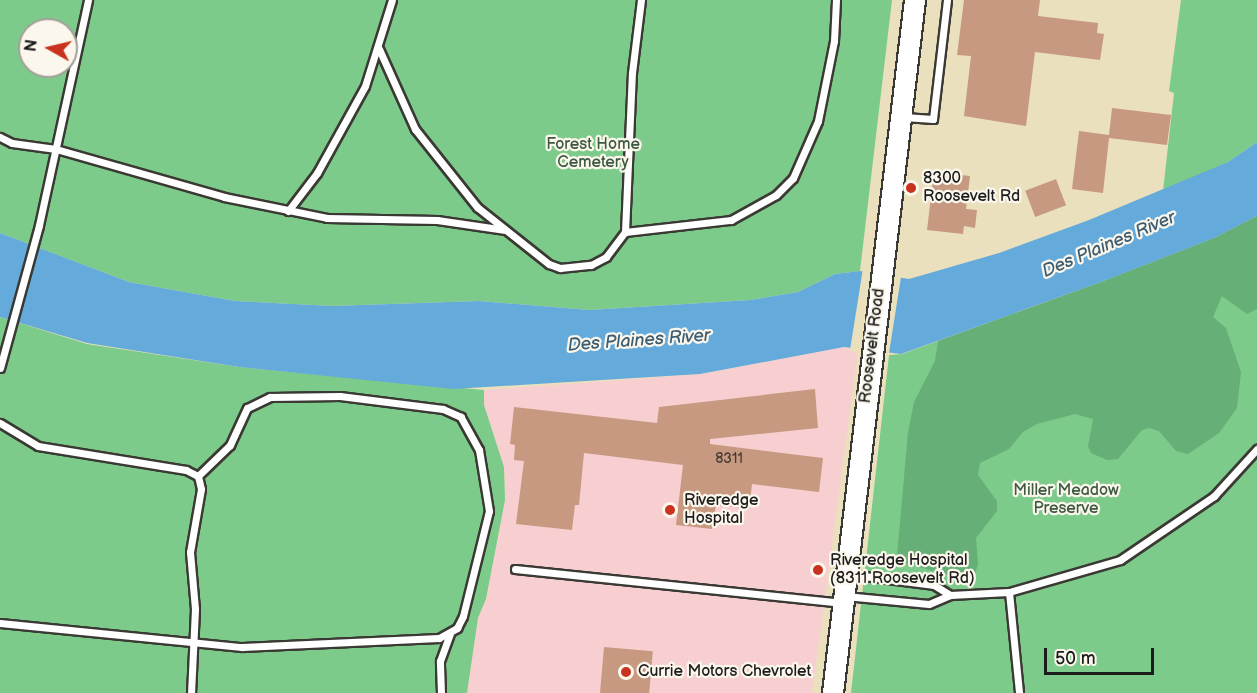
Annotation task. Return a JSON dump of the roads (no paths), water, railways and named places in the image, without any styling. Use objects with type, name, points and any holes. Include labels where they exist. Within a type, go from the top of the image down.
[{"type":"main road","name":"Roosevelt Road","points":[[833,693],[915,0]]},
{"type":"lane","points":[[0,368],[39,225],[88,0]]},
{"type":"lane","points":[[288,211],[339,136],[379,49],[392,0]]},
{"type":"lane","points":[[379,49],[402,103],[432,154],[477,207],[549,264],[574,268],[606,257],[625,232],[632,72],[641,0]]},
{"type":"lane","points":[[625,232],[731,220],[776,195],[793,178],[818,121],[834,41],[836,0]]},
{"type":"lane","points":[[901,117],[933,119],[947,0]]},
{"type":"lane","points":[[0,137],[12,143],[56,149],[224,197],[288,211],[352,221],[437,220],[505,230]]},
{"type":"lane","points":[[198,476],[230,445],[247,408],[270,397],[340,396],[443,409],[461,417],[479,450],[489,511],[463,616],[450,634],[440,661],[441,693]]},
{"type":"lane","points":[[0,423],[25,442],[38,446],[186,470],[198,476]]},
{"type":"lane","points":[[515,569],[844,600],[929,604],[950,595],[1009,592],[1070,578],[1120,560],[1145,546],[1214,496],[1257,449]]},
{"type":"lane","points":[[191,693],[195,609],[190,552],[201,489],[198,476]]},
{"type":"lane","points":[[846,574],[934,585],[950,595]]},
{"type":"lane","points":[[1009,592],[1019,693]]},
{"type":"lane","points":[[0,623],[193,644],[298,646],[439,638],[450,634]]},
{"type":"water","name":"Des Plaines River","points":[[1257,142],[1257,216],[1214,238],[1101,282],[901,354],[844,347],[700,374],[453,389],[239,367],[87,343],[0,317],[0,233],[129,282],[235,301],[332,306],[479,301],[589,310],[750,300],[798,292],[835,274],[860,271],[909,279],[999,253],[1089,220],[1228,162]]},
{"type":"place","name":"8300 Roosevelt Rd","points":[[911,188]]},
{"type":"place","name":"Riveredge Hospital","points":[[670,510]]},
{"type":"place","name":"Riveredge Hospital (8311 Roosevelt Rd)","points":[[818,570]]},
{"type":"place","name":"Currie Motors Chevrolet","points":[[626,672]]},
{"type":"park label","name":"Forest Home Cemetery","points":[[593,154]]},
{"type":"park label","name":"Miller Meadow Preserve","points":[[1066,500]]}]
